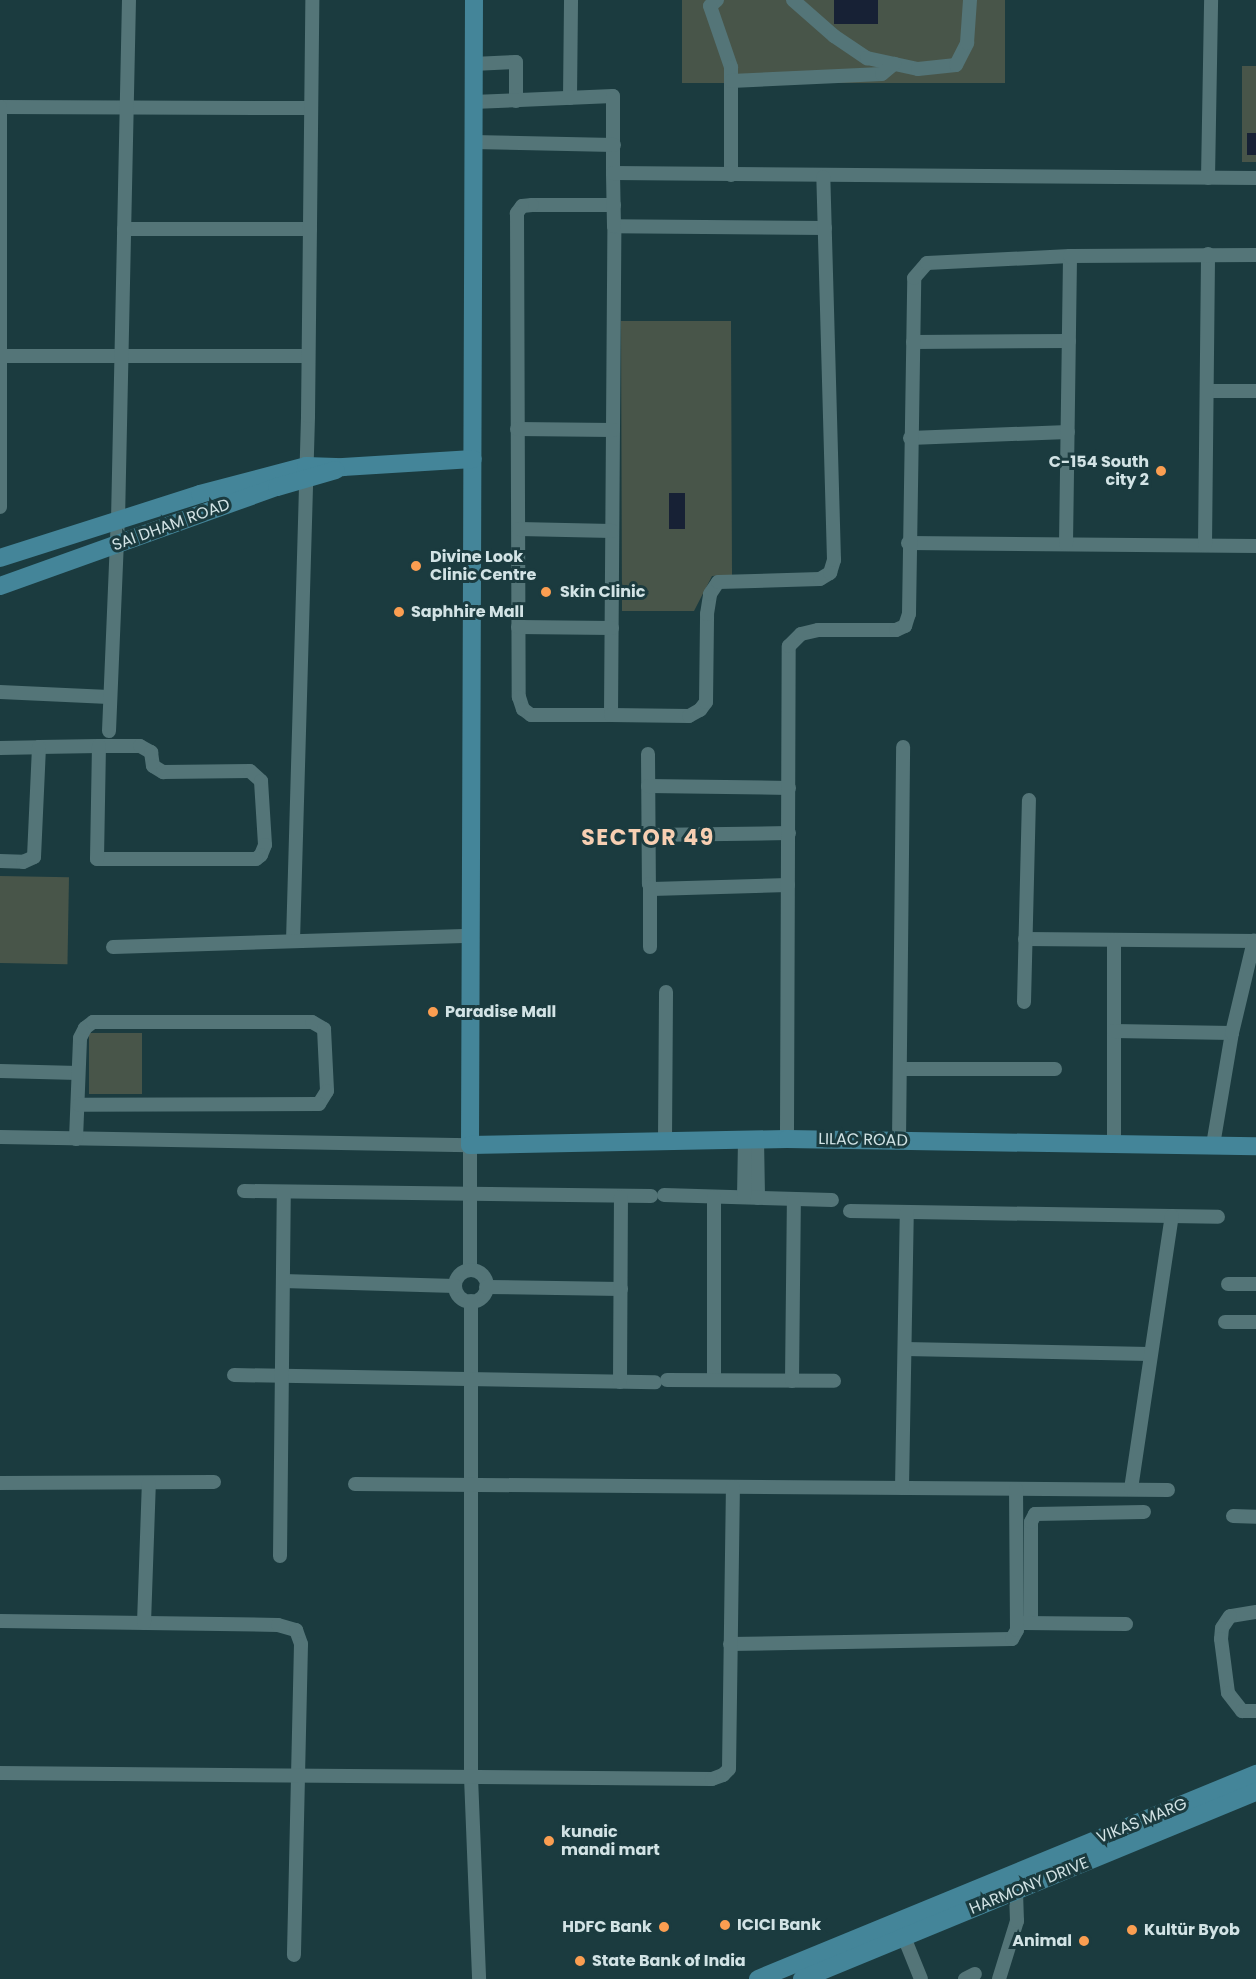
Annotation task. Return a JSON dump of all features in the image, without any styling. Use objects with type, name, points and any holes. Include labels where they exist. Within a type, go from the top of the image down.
[{"type":"street","points":[[109,731],[118,545],[129,0]]},
{"type":"street","points":[[293,940],[306,473],[312,0]]},
{"type":"street","points":[[470,1270],[474,0]]},
{"type":"street","points":[[570,98],[571,0]]},
{"type":"street","points":[[717,0],[710,6],[731,67],[731,175]]},
{"type":"street","points":[[794,0],[834,36],[867,58],[918,69],[956,65],[967,43],[970,0]]},
{"type":"street","points":[[1208,178],[1211,0]]},
{"type":"street","points":[[474,64],[516,62],[516,101]]},
{"type":"street","points":[[731,81],[882,74],[894,64]]},
{"type":"street","points":[[473,102],[613,96],[611,715]]},
{"type":"street","points":[[0,507],[2,356],[0,107],[311,108]]},
{"type":"street","points":[[472,142],[614,145]]},
{"type":"street","points":[[613,173],[823,177],[1256,178]]},
{"type":"street","points":[[614,205],[532,205],[522,206],[517,213],[518,627],[523,709],[531,715],[689,716],[700,710],[706,702],[707,614],[710,594],[718,582],[820,579],[830,573],[834,560],[823,177]]},
{"type":"street","points":[[614,226],[825,228]]},
{"type":"street","points":[[124,229],[310,229]]},
{"type":"street","points":[[1205,545],[1208,254]]},
{"type":"street","points":[[787,1130],[789,646],[801,634],[818,630],[896,630],[905,626],[909,614],[908,543],[914,278],[927,263],[1070,256],[1256,255]]},
{"type":"street","points":[[1066,544],[1070,256]]},
{"type":"street","points":[[913,342],[1068,341]]},
{"type":"street","points":[[2,356],[308,356]]},
{"type":"street","points":[[1207,391],[1256,391]]},
{"type":"street","points":[[517,429],[613,430]]},
{"type":"street","points":[[910,438],[1068,432]]},
{"type":"street","name":"SAI DHAM ROAD","points":[[0,558],[118,520],[306,473],[344,467],[473,459]]},
{"type":"street","name":"SAI DHAM ROAD","points":[[0,586],[118,545],[306,473]]},
{"type":"street","points":[[519,528],[612,531]]},
{"type":"street","points":[[908,543],[1256,546]]},
{"type":"street","points":[[518,627],[612,628]]},
{"type":"street","points":[[0,692],[109,697]]},
{"type":"street","points":[[0,748],[99,746],[146,747],[153,766],[163,772],[243,769],[257,776],[261,781],[264,834],[261,855],[256,859],[97,859],[99,746]]},
{"type":"street","points":[[0,861],[23,862],[34,857],[39,747]]},
{"type":"street","points":[[899,1141],[903,747]]},
{"type":"street","points":[[648,754],[650,947]]},
{"type":"street","points":[[648,786],[789,788]]},
{"type":"street","points":[[1024,1002],[1029,800]]},
{"type":"street","points":[[648,835],[789,833]]},
{"type":"street","points":[[650,887],[656,890],[788,885]]},
{"type":"street","points":[[112,947],[472,936]]},
{"type":"street","points":[[1025,939],[1255,941],[1232,1033],[1213,1144]]},
{"type":"street","points":[[1113,940],[1114,1142]]},
{"type":"street","points":[[665,1139],[666,992]]},
{"type":"street","points":[[76,1139],[80,1038],[85,1028],[93,1023],[312,1022],[324,1029],[327,1044],[327,1091],[319,1104],[79,1105]]},
{"type":"street","points":[[1113,1031],[1232,1033]]},
{"type":"street","points":[[900,1069],[1055,1069]]},
{"type":"street","points":[[0,1071],[78,1073]]},
{"type":"street","points":[[0,1137],[470,1145]]},
{"type":"street","name":"LILAC ROAD","points":[[470,1145],[665,1139],[751,1139],[1114,1142],[1256,1146]]},
{"type":"street","points":[[751,1139],[751,1198]]},
{"type":"street","points":[[244,1191],[832,1200]]},
{"type":"street","points":[[280,1556],[284,1192]]},
{"type":"street","points":[[620,1382],[621,1197]]},
{"type":"street","points":[[714,1197],[714,1380]]},
{"type":"street","points":[[792,1381],[794,1199]]},
{"type":"street","points":[[850,1211],[1218,1217]]},
{"type":"street","points":[[902,1488],[907,1212]]},
{"type":"street","points":[[1131,1489],[1149,1354],[1172,1216]]},
{"type":"street","points":[[470,1270],[482,1275],[486,1287],[483,1296],[471,1301],[460,1297],[455,1286],[459,1275],[470,1270]]},
{"type":"street","points":[[283,1281],[455,1286]]},
{"type":"street","points":[[1228,1284],[1256,1284]]},
{"type":"street","points":[[486,1287],[621,1289]]},
{"type":"street","points":[[471,1301],[474,1485],[471,1777],[479,1979]]},
{"type":"street","points":[[1225,1322],[1256,1322]]},
{"type":"street","points":[[905,1348],[1149,1354]]},
{"type":"street","points":[[234,1375],[620,1382],[834,1381]]},
{"type":"street","points":[[0,1483],[214,1482]]},
{"type":"street","points":[[144,1623],[149,1483]]},
{"type":"street","points":[[355,1484],[1168,1490]]},
{"type":"street","points":[[0,1773],[712,1779],[723,1775],[729,1769],[733,1487]]},
{"type":"street","points":[[730,1644],[1008,1640],[1016,1636],[1016,1489]]},
{"type":"street","points":[[1031,1621],[1031,1522],[1035,1514],[1143,1512]]},
{"type":"street","points":[[1233,1516],[1256,1517]]},
{"type":"street","points":[[1256,1612],[1230,1616],[1221,1628],[1221,1639],[1228,1693],[1242,1711],[1256,1711]]},
{"type":"street","points":[[0,1621],[279,1625],[296,1630],[301,1644],[294,1955]]},
{"type":"street","points":[[1017,1626],[1031,1621],[1126,1624]]},
{"type":"street","name":"VIKAS MARG","points":[[899,1929],[1013,1873],[1256,1774]]},
{"type":"street","name":"HARMONY DRIVE","points":[[758,1979],[899,1929],[1018,1891],[1256,1792]]},
{"type":"street","points":[[999,1979],[1017,1921],[1018,1891],[1013,1873]]},
{"type":"street","points":[[899,1929],[921,1979]]},
{"type":"street","name":"HARMONY DRIVE","points":[[802,1979],[899,1929]]},
{"type":"green space","points":[[682,0],[1005,0],[1005,83],[682,83]]},
{"type":"green space","points":[[1242,66],[1256,66],[1256,162],[1242,162]]},
{"type":"green space","points":[[621,321],[731,321],[732,575],[712,576],[694,611],[622,611]]},
{"type":"green space","points":[[0,876],[69,877],[67,964],[0,963]]},
{"type":"green space","points":[[89,1033],[142,1033],[142,1094],[89,1094]]},
{"type":"water","points":[[834,0],[878,0],[878,24],[834,24]]},
{"type":"water","points":[[1247,133],[1256,133],[1256,155],[1247,155]]},
{"type":"water","points":[[669,493],[685,493],[685,529],[669,529]]},
{"type":"place","name":"C-154 South city 2","points":[[1161,471]]},
{"type":"place","name":"Divine Look Clinic Centre","points":[[416,566]]},
{"type":"place","name":"Skin Clinic","points":[[546,592]]},
{"type":"place","name":"Saphhire Mall","points":[[399,612]]},
{"type":"place","name":"Paradise Mall","points":[[433,1012]]},
{"type":"place","name":"kunaic mandi mart","points":[[549,1841]]},
{"type":"place","name":"ICICI Bank","points":[[725,1925]]},
{"type":"place","name":"HDFC Bank","points":[[664,1927]]},
{"type":"place","name":"Kultür Byob","points":[[1132,1930]]},
{"type":"place","name":"Animal","points":[[1084,1941]]},
{"type":"place","name":"State Bank of India","points":[[580,1961]]},
{"type":"district","name":"SECTOR 49","points":[[648,838]]}]
